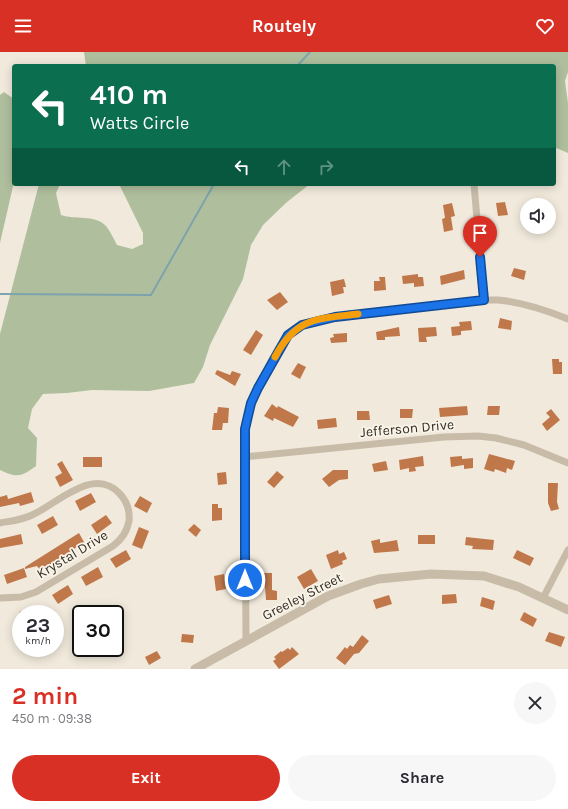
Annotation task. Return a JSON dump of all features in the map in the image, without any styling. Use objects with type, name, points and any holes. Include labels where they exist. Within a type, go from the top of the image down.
[{"type":"street","points":[[474,186],[484,300]]},
{"type":"street","points":[[246,641],[245,429],[251,403],[278,350],[294,329],[310,322],[335,317],[484,300],[523,304],[568,319]]},
{"type":"street","name":"Jefferson Drive","points":[[244,457],[444,436],[478,436],[524,446],[568,463]]},
{"type":"street","name":"Krystal Drive","points":[[0,523],[33,515],[79,488],[93,484],[108,486],[116,491],[123,498],[129,512],[129,522],[126,531],[113,546],[36,592],[21,597],[0,598]]},
{"type":"street","points":[[543,598],[568,550]]},
{"type":"street","name":"Greeley Street","points":[[195,669],[334,594],[361,584],[396,577],[442,574],[484,576],[519,587],[568,610]]},
{"type":"green space","points":[[84,52],[568,52],[568,72],[565,81],[568,103],[568,153],[556,148],[556,64],[86,64]]},
{"type":"green space","points":[[4,92],[12,98],[13,186],[0,243],[0,95]]},
{"type":"green space","points":[[38,186],[59,186],[56,193],[61,215],[91,219],[101,222],[106,226],[117,245],[132,249],[143,244],[143,233],[120,186],[307,186],[287,202],[263,225],[251,245],[243,279],[210,345],[203,367],[194,383],[149,391],[92,390],[43,394],[32,409],[28,428],[37,438],[36,466],[19,475],[0,470],[0,334]]},
{"type":"building","points":[[505,202],[508,215],[498,216],[496,203]]},
{"type":"building","points":[[452,203],[455,216],[451,217],[453,230],[444,232],[442,219],[445,218],[443,205]]},
{"type":"building","points":[[514,268],[526,271],[524,280],[511,276]]},
{"type":"building","points":[[464,270],[465,279],[441,285],[440,276]]},
{"type":"building","points":[[418,274],[418,277],[423,277],[424,286],[414,287],[414,283],[403,284],[402,276]]},
{"type":"building","points":[[379,277],[385,277],[386,290],[374,291],[374,281],[380,281]]},
{"type":"building","points":[[344,279],[346,287],[343,287],[344,293],[332,296],[330,282]]},
{"type":"building","points":[[280,292],[288,302],[277,310],[267,300]]},
{"type":"building","points":[[500,318],[512,321],[511,330],[498,328]]},
{"type":"building","points":[[471,321],[472,330],[461,331],[461,335],[452,336],[451,327],[460,326],[459,322]]},
{"type":"building","points":[[399,327],[400,336],[385,337],[385,340],[377,340],[376,332]]},
{"type":"building","points":[[436,327],[437,336],[426,337],[427,342],[419,342],[418,328]]},
{"type":"building","points":[[256,330],[263,335],[251,355],[243,350]]},
{"type":"building","points":[[347,333],[347,342],[331,343],[330,338],[334,337],[333,334]]},
{"type":"building","points":[[552,359],[559,359],[559,362],[562,362],[562,374],[553,374]]},
{"type":"building","points":[[298,363],[306,367],[300,379],[291,374]]},
{"type":"building","points":[[217,370],[230,375],[232,371],[241,374],[235,386],[215,374]]},
{"type":"building","points":[[272,404],[277,408],[278,406],[299,417],[293,427],[274,418],[273,421],[264,416]]},
{"type":"building","points":[[467,406],[468,415],[440,417],[439,408]]},
{"type":"building","points":[[488,406],[500,406],[499,415],[487,415]]},
{"type":"building","points":[[218,407],[229,408],[228,423],[223,423],[222,430],[212,430],[214,413],[217,413]]},
{"type":"building","points":[[400,409],[413,409],[412,418],[400,418]]},
{"type":"building","points":[[551,409],[560,420],[547,431],[542,424],[550,417],[546,413]]},
{"type":"building","points":[[357,411],[369,411],[370,420],[357,420]]},
{"type":"building","points":[[336,418],[337,427],[318,429],[317,420]]},
{"type":"building","points":[[489,454],[515,461],[512,470],[507,468],[506,473],[495,469],[494,472],[484,469]]},
{"type":"building","points":[[423,456],[424,466],[415,467],[416,471],[409,472],[409,468],[400,470],[399,460]]},
{"type":"building","points":[[462,456],[462,459],[473,458],[473,468],[464,469],[464,465],[451,467],[450,457]]},
{"type":"building","points":[[83,457],[102,457],[102,467],[83,467]]},
{"type":"building","points":[[62,461],[73,480],[60,487],[55,477],[62,473],[57,464]]},
{"type":"building","points":[[386,461],[388,470],[374,472],[372,464]]},
{"type":"building","points":[[333,470],[348,470],[348,479],[339,480],[329,487],[322,479]]},
{"type":"building","points":[[277,471],[284,477],[274,488],[267,482]]},
{"type":"building","points":[[226,472],[227,484],[218,485],[217,473]]},
{"type":"building","points":[[548,483],[558,483],[557,502],[559,509],[551,511],[548,503]]},
{"type":"building","points":[[31,492],[34,502],[20,506],[19,503],[0,507],[0,497],[7,495],[8,499]]},
{"type":"building","points":[[91,493],[96,502],[80,511],[75,501]]},
{"type":"building","points":[[140,496],[152,503],[147,513],[134,506]]},
{"type":"building","points":[[212,504],[218,504],[218,508],[222,508],[222,520],[212,521]]},
{"type":"building","points":[[106,515],[112,523],[97,534],[91,525]]},
{"type":"building","points":[[53,516],[58,525],[42,534],[37,525]]},
{"type":"building","points":[[194,524],[201,530],[196,537],[188,530]]},
{"type":"building","points":[[139,527],[149,531],[142,549],[132,545]]},
{"type":"building","points":[[79,533],[84,542],[61,558],[40,570],[37,566],[25,569],[25,567]]},
{"type":"building","points":[[21,534],[23,544],[0,548],[0,539]]},
{"type":"building","points":[[418,535],[435,535],[435,544],[418,544]]},
{"type":"building","points":[[466,537],[494,540],[493,550],[472,549],[473,546],[465,545]]},
{"type":"building","points":[[380,539],[380,543],[397,540],[399,551],[374,553],[371,541]]},
{"type":"building","points":[[126,550],[131,559],[116,568],[110,559]]},
{"type":"building","points":[[338,550],[339,554],[344,552],[347,559],[342,561],[343,564],[331,569],[326,555]]},
{"type":"building","points":[[517,550],[534,558],[530,566],[513,558]]},
{"type":"building","points":[[98,567],[103,577],[86,586],[81,577]]},
{"type":"building","points":[[24,568],[27,577],[7,584],[4,575]]},
{"type":"building","points":[[311,569],[318,581],[304,589],[297,577]]},
{"type":"building","points":[[264,573],[272,573],[272,590],[277,591],[277,600],[266,600]]},
{"type":"building","points":[[224,574],[226,589],[216,591],[214,576]]},
{"type":"building","points":[[68,585],[73,594],[58,604],[52,595]]},
{"type":"building","points":[[456,594],[457,603],[442,604],[442,595]]},
{"type":"building","points":[[389,595],[392,604],[376,609],[373,600]]},
{"type":"building","points":[[482,597],[495,601],[493,610],[480,606]]},
{"type":"building","points":[[524,612],[537,619],[533,627],[520,620]]},
{"type":"building","points":[[549,632],[565,637],[561,647],[545,641]]},
{"type":"building","points":[[182,634],[194,635],[193,643],[181,642]]},
{"type":"building","points":[[362,635],[369,641],[359,653],[354,654],[345,665],[336,658],[345,647],[347,649],[350,645],[353,647]]},
{"type":"building","points":[[292,647],[299,654],[279,669],[273,661],[276,659],[274,657],[281,651],[282,652],[288,648],[290,650]]},
{"type":"building","points":[[157,651],[161,658],[149,665],[145,657]]},
{"type":"waterway","points":[[299,64],[310,52]]},
{"type":"waterway","points":[[0,294],[151,295],[213,186]]},
{"type":"slow traffic","points":[[275,357],[288,335],[294,329],[310,322],[358,314]]},
{"type":"route","points":[[245,580],[245,429],[251,403],[278,350],[288,335],[294,329],[302,325],[335,317],[484,300],[480,257]]}]
